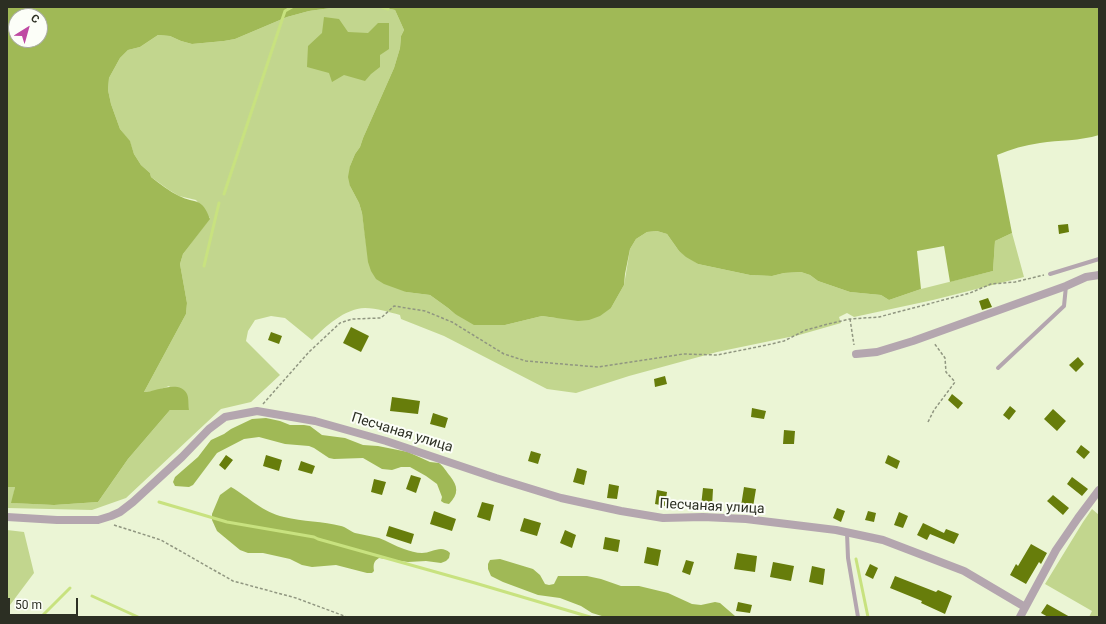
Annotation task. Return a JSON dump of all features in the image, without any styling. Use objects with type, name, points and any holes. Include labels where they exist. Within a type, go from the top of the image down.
[{"type":"street","points":[[856,354],[877,352],[1066,286],[1086,277],[1099,275]]},
{"type":"street","points":[[7,517],[57,520],[98,520],[111,516],[120,512],[133,502],[182,457],[209,429],[225,417],[256,411]]},
{"type":"street","name":"Песчаная улица","points":[[256,411],[315,421],[386,441],[496,478],[562,498],[621,511],[663,518],[703,517],[746,520],[846,532],[883,540],[964,571],[1025,607]]},
{"type":"street","points":[[1020,617],[1056,550],[1099,490]]},
{"type":"lane","points":[[1050,274],[1099,259]]},
{"type":"lane","points":[[998,368],[1064,306],[1066,286]]},
{"type":"lane","points":[[846,532],[848,558],[858,617]]},
{"type":"path","points":[[256,411],[308,352],[340,323],[352,319],[381,318],[394,306],[426,312],[452,322],[504,354],[526,361],[598,367],[683,354],[717,355],[767,345],[784,340],[806,330],[850,319],[879,317],[970,293],[991,284],[1015,282],[1050,274]]},
{"type":"path","points":[[850,319],[856,354]]},
{"type":"path","points":[[928,335],[945,358],[946,372],[955,382],[934,410],[928,422]]},
{"type":"path","points":[[112,524],[161,540],[233,581],[296,598],[347,617]]},
{"type":"green space","points":[[7,7],[338,7],[309,11],[287,17],[235,39],[224,41],[192,44],[170,36],[158,35],[140,47],[128,50],[120,58],[109,78],[108,90],[111,104],[120,129],[130,141],[134,154],[141,165],[150,173],[151,177],[175,194],[201,204],[210,219],[183,254],[180,264],[187,303],[186,314],[144,392],[167,387],[179,387],[187,394],[189,410],[170,410],[128,459],[98,502],[54,505],[11,503],[15,487],[7,487]]},
{"type":"green space","points":[[338,7],[381,7],[395,10],[404,30],[401,36],[400,48],[394,68],[360,147],[350,166],[350,186],[359,203],[362,213],[367,249],[406,292],[430,295],[455,314],[505,325],[542,316],[556,318],[611,308],[624,285],[630,249],[636,239],[647,232],[657,231],[667,234],[679,251],[698,264],[750,275],[772,276],[784,273],[801,272],[810,275],[818,281],[850,292],[881,295],[889,300],[921,289],[993,271],[995,241],[1012,233],[1024,277],[933,300],[854,317],[847,313],[839,317],[841,323],[799,335],[717,352],[629,376],[576,393],[547,389],[444,336],[401,319],[400,315],[387,311],[365,308],[350,311],[329,324],[312,340],[285,318],[271,316],[255,320],[248,331],[246,341],[280,375],[251,402],[221,409],[126,498],[92,510],[7,508],[7,487],[15,487],[12,503],[54,505],[98,502],[128,459],[170,410],[189,410],[169,386],[156,391],[144,392],[186,314],[187,303],[180,264],[183,254],[210,218],[196,200],[179,196],[151,177],[150,173],[141,165],[134,154],[130,142],[120,129],[111,104],[108,90],[109,78],[120,58],[128,50],[140,47],[158,35],[170,36],[192,44],[224,41],[235,39],[287,17],[309,11]]},
{"type":"green space","points":[[381,7],[1099,7],[1099,135],[1029,145],[997,155],[1012,233],[995,241],[993,271],[950,282],[944,246],[917,251],[921,289],[889,300],[881,295],[850,292],[818,281],[810,275],[801,272],[784,273],[772,276],[750,275],[698,264],[679,251],[667,234],[657,231],[647,232],[636,239],[630,249],[624,285],[611,308],[600,316],[589,320],[578,321],[542,316],[505,325],[474,325],[455,314],[430,295],[406,292],[384,284],[376,279],[368,262],[362,213],[359,203],[350,186],[348,177],[350,166],[355,154],[360,147],[394,68],[400,48],[401,36],[404,30],[395,10]]},
{"type":"green space","points":[[324,17],[339,19],[348,32],[368,33],[378,23],[389,23],[389,49],[380,55],[380,67],[365,81],[344,75],[332,82],[329,73],[307,67],[308,46],[322,33]]},
{"type":"green space","points":[[266,418],[290,425],[310,426],[322,435],[345,438],[363,445],[378,446],[408,452],[430,462],[439,463],[455,483],[456,493],[449,504],[444,503],[441,501],[442,497],[437,484],[410,467],[401,467],[392,470],[382,469],[363,458],[329,458],[309,446],[285,444],[259,437],[244,439],[217,453],[193,485],[189,487],[175,486],[173,482],[175,477],[198,457],[211,440],[252,419]]},
{"type":"green space","points":[[231,487],[276,515],[291,519],[327,523],[345,527],[355,533],[379,538],[401,548],[415,552],[426,553],[443,549],[450,553],[449,558],[441,563],[426,561],[408,562],[379,558],[374,563],[374,571],[372,573],[367,573],[336,565],[312,567],[302,565],[290,559],[263,553],[248,553],[240,550],[217,531],[212,520],[212,514],[220,495]]},
{"type":"green space","points":[[1092,509],[1099,515],[1099,617],[1089,617],[1092,611],[1045,584]]},
{"type":"green space","points":[[7,530],[24,532],[34,573],[7,609]]},
{"type":"green space","points":[[500,559],[533,569],[540,575],[545,584],[549,585],[554,584],[558,576],[587,576],[621,586],[639,586],[668,593],[692,604],[701,605],[715,602],[720,603],[735,616],[605,617],[592,613],[581,606],[560,598],[538,595],[491,576],[488,569],[490,560]]},
{"type":"building","points":[[1068,224],[1069,232],[1059,234],[1058,225]]},
{"type":"building","points":[[988,298],[992,307],[982,310],[979,301]]},
{"type":"building","points":[[351,327],[369,336],[361,352],[343,343]]},
{"type":"building","points":[[271,332],[282,336],[279,344],[268,340]]},
{"type":"building","points":[[1078,357],[1084,364],[1076,372],[1069,365]]},
{"type":"building","points":[[665,376],[667,384],[655,387],[654,379]]},
{"type":"building","points":[[952,394],[963,403],[958,409],[948,400]]},
{"type":"building","points":[[392,397],[420,401],[418,414],[390,411]]},
{"type":"building","points":[[1010,406],[1016,411],[1009,420],[1003,415]]},
{"type":"building","points":[[752,408],[766,411],[764,419],[751,417]]},
{"type":"building","points":[[1053,409],[1066,421],[1057,431],[1044,419]]},
{"type":"building","points":[[433,413],[448,418],[445,428],[430,424]]},
{"type":"building","points":[[784,430],[795,431],[794,444],[783,444]]},
{"type":"building","points":[[1081,445],[1090,452],[1084,459],[1076,452]]},
{"type":"building","points":[[531,451],[541,454],[538,464],[528,461]]},
{"type":"building","points":[[226,455],[233,460],[225,470],[219,465]]},
{"type":"building","points":[[266,455],[282,460],[279,471],[263,466]]},
{"type":"building","points":[[888,455],[900,461],[897,469],[885,463]]},
{"type":"building","points":[[301,461],[315,466],[312,474],[298,470]]},
{"type":"building","points":[[577,468],[587,471],[584,485],[573,482]]},
{"type":"building","points":[[411,475],[421,478],[416,493],[406,489]]},
{"type":"building","points":[[1072,477],[1088,489],[1082,496],[1067,484]]},
{"type":"building","points":[[374,479],[386,482],[382,495],[371,492]]},
{"type":"building","points":[[609,484],[619,486],[617,499],[607,498]]},
{"type":"building","points":[[744,487],[756,489],[753,507],[741,506]]},
{"type":"building","points":[[703,488],[713,489],[712,507],[701,506]]},
{"type":"building","points":[[657,490],[667,492],[665,506],[655,504]]},
{"type":"building","points":[[1053,495],[1069,508],[1063,515],[1047,501]]},
{"type":"building","points":[[482,502],[494,505],[490,521],[477,517]]},
{"type":"building","points":[[837,508],[845,511],[841,522],[833,518]]},
{"type":"building","points":[[434,511],[456,519],[452,531],[430,524]]},
{"type":"building","points":[[868,511],[876,513],[874,522],[865,520]]},
{"type":"building","points":[[899,512],[908,516],[903,528],[894,525]]},
{"type":"building","points":[[524,518],[541,523],[537,536],[520,531]]},
{"type":"building","points":[[923,523],[944,533],[946,529],[959,534],[954,544],[930,534],[927,540],[917,535]]},
{"type":"building","points":[[389,526],[414,534],[411,544],[386,536]]},
{"type":"building","points":[[565,530],[576,535],[572,548],[560,543]]},
{"type":"building","points":[[605,537],[620,540],[618,552],[603,549]]},
{"type":"building","points":[[1031,544],[1047,553],[1041,564],[1039,562],[1026,584],[1010,575],[1016,564],[1018,566]]},
{"type":"building","points":[[647,547],[661,550],[658,566],[644,563]]},
{"type":"building","points":[[737,553],[757,556],[755,572],[734,569]]},
{"type":"building","points":[[686,560],[694,562],[690,575],[682,572]]},
{"type":"building","points":[[773,562],[794,566],[791,581],[770,577]]},
{"type":"building","points":[[870,564],[878,568],[873,579],[865,575]]},
{"type":"building","points":[[812,566],[825,569],[823,585],[809,582]]},
{"type":"building","points":[[895,576],[936,592],[938,590],[952,596],[945,614],[921,603],[922,601],[890,588]]},
{"type":"building","points":[[738,602],[752,605],[750,613],[736,611]]},
{"type":"building","points":[[1047,604],[1070,617],[1048,617],[1041,613]]},
{"type":"waterway","points":[[224,194],[285,11],[292,7]]},
{"type":"waterway","points":[[382,7],[388,9]]},
{"type":"waterway","points":[[204,266],[219,203]]},
{"type":"waterway","points":[[159,502],[227,522],[314,537],[590,617]]},
{"type":"waterway","points":[[856,559],[868,617]]},
{"type":"waterway","points":[[41,617],[70,588]]},
{"type":"waterway","points":[[92,596],[138,617]]}]
